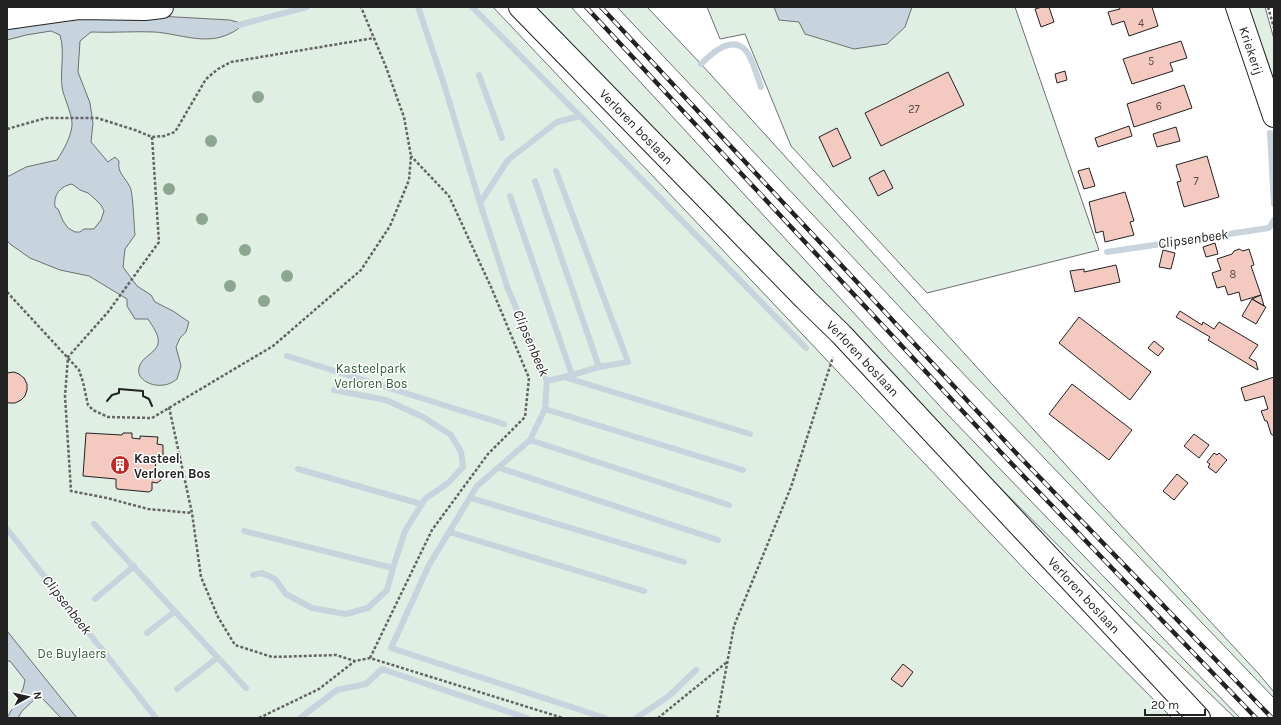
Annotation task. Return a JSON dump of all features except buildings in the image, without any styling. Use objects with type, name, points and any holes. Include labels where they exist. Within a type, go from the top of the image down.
[{"type":"street","points":[[14,14],[78,8],[145,9],[162,7]]},
{"type":"street","name":"Verloren boslaan","points":[[520,7],[841,334],[1199,718]]},
{"type":"street","name":"Kriekerij","points":[[1236,7],[1274,116]]},
{"type":"path","points":[[1268,7],[1274,28]]},
{"type":"path","points":[[7,292],[79,370],[88,405],[93,410],[108,417],[152,418],[273,346],[361,270],[390,226],[409,180],[411,156],[404,117],[362,8]]},
{"type":"path","points":[[7,129],[46,118],[97,118],[152,137],[164,136],[175,132],[206,78],[231,62],[374,38]]},
{"type":"path","points":[[152,137],[159,242],[108,312],[68,357],[65,396],[71,491],[107,498],[148,509],[192,513]]},
{"type":"path","points":[[370,658],[432,530],[488,454],[525,416],[529,378],[491,287],[449,196],[411,156]]},
{"type":"path","points":[[717,718],[734,626],[790,487],[841,334]]},
{"type":"path","points":[[169,408],[192,513],[201,577],[218,617],[235,645],[272,657],[336,655],[355,661]]},
{"type":"path","points":[[259,718],[318,689],[355,661],[370,658],[563,718]]},
{"type":"path","points":[[658,718],[727,662]]},
{"type":"green space","name":"Kasteelpark Verloren Bos","points":[[16,7],[493,7],[1029,574],[1172,718],[7,718],[7,12]]},
{"type":"green space","points":[[535,7],[571,7],[949,416],[1240,718],[1235,718],[1122,609],[932,420]]},
{"type":"green space","points":[[617,7],[647,7],[701,64],[1094,496],[1258,673],[1274,692],[1274,698],[910,318]]},
{"type":"green space","points":[[707,7],[1015,7],[1099,250],[927,293],[791,146],[745,34],[720,39]]},
{"type":"green space","points":[[1242,7],[1265,7],[1274,39],[1274,99]]},
{"type":"shaded area","points":[[774,7],[912,7],[905,27],[887,44],[854,49],[805,34],[799,22],[779,20]]},
{"type":"shaded area","points":[[158,16],[230,20],[244,24],[233,32],[213,39],[193,38],[155,32],[91,32],[80,41],[78,72],[90,103],[93,123],[91,142],[108,162],[115,157],[119,161],[120,172],[131,190],[135,235],[125,249],[123,267],[137,286],[151,295],[155,302],[173,311],[189,322],[186,332],[180,338],[176,347],[181,366],[177,379],[169,384],[150,384],[140,376],[140,364],[158,344],[158,337],[148,319],[135,319],[127,306],[127,299],[89,276],[60,270],[30,258],[10,244],[7,240],[7,176],[26,167],[57,160],[68,140],[72,126],[71,117],[62,87],[62,48],[60,35],[51,31],[7,40],[7,24],[23,20]],"holes":[[[72,184],[80,190],[88,193],[95,199],[104,211],[101,220],[94,229],[84,229],[80,232],[75,232],[68,228],[63,221],[58,209],[55,207],[55,198],[59,191],[68,185]]]},
{"type":"shaded area","points":[[7,631],[77,718],[61,718],[43,699],[37,697],[22,711],[18,718],[7,718],[23,689],[25,680],[10,661],[7,661]]},
{"type":"waterway","points":[[235,26],[307,7]]},
{"type":"waterway","points":[[418,7],[443,81],[480,203]]},
{"type":"waterway","points":[[472,7],[806,348]]},
{"type":"waterway","name":"Clipsenbeek","points":[[701,64],[717,50],[729,45],[736,45],[747,52],[761,87]]},
{"type":"waterway","points":[[479,75],[502,138]]},
{"type":"waterway","name":"Clipsenbeek","points":[[580,116],[557,122],[508,160],[480,203],[508,289],[547,381],[545,409],[530,440],[477,486],[429,565],[391,648],[605,718]]},
{"type":"waterway","name":"Clipsenbeek","points":[[1270,133],[1274,204]]},
{"type":"waterway","points":[[556,171],[628,362],[599,367]]},
{"type":"waterway","points":[[535,181],[599,367],[572,375]]},
{"type":"waterway","points":[[510,196],[572,375],[547,381]]},
{"type":"waterway","name":"Clipsenbeek","points":[[1107,252],[1269,228],[1274,220]]},
{"type":"waterway","points":[[287,356],[504,424]]},
{"type":"waterway","points":[[564,377],[750,434]]},
{"type":"waterway","points":[[253,575],[262,573],[275,579],[286,594],[312,608],[346,614],[368,608],[387,590],[405,531],[425,499],[448,483],[463,467],[461,452],[451,435],[423,417],[386,400],[334,390]]},
{"type":"waterway","points":[[545,409],[743,470]]},
{"type":"waterway","points":[[530,440],[729,505]]},
{"type":"waterway","points":[[500,468],[718,540]]},
{"type":"waterway","points":[[298,469],[421,504]]},
{"type":"waterway","points":[[471,498],[684,562]]},
{"type":"waterway","points":[[94,524],[246,688]]},
{"type":"waterway","name":"Clipsenbeek","points":[[7,529],[156,718]]},
{"type":"waterway","points":[[244,531],[393,568]]},
{"type":"waterway","points":[[449,532],[644,591]]},
{"type":"waterway","points":[[95,599],[134,566]]},
{"type":"waterway","points":[[147,633],[175,611]]},
{"type":"waterway","points":[[177,689],[217,658]]},
{"type":"waterway","points":[[300,718],[337,690],[366,684],[382,669],[527,718]]},
{"type":"waterway","points":[[636,718],[669,696],[696,670]]},
{"type":"railway","points":[[586,7],[1010,462],[1256,718]]},
{"type":"railway","points":[[601,7],[1018,455],[1272,718]]},
{"type":"wall","points":[[107,401],[112,395],[119,393],[119,389],[143,391],[143,396],[149,399],[152,406]]},
{"type":"place","name":"Kasteel Verloren Bos","points":[[120,465]]},
{"type":"park label","name":"De Buylaers","points":[[72,653]]}]
